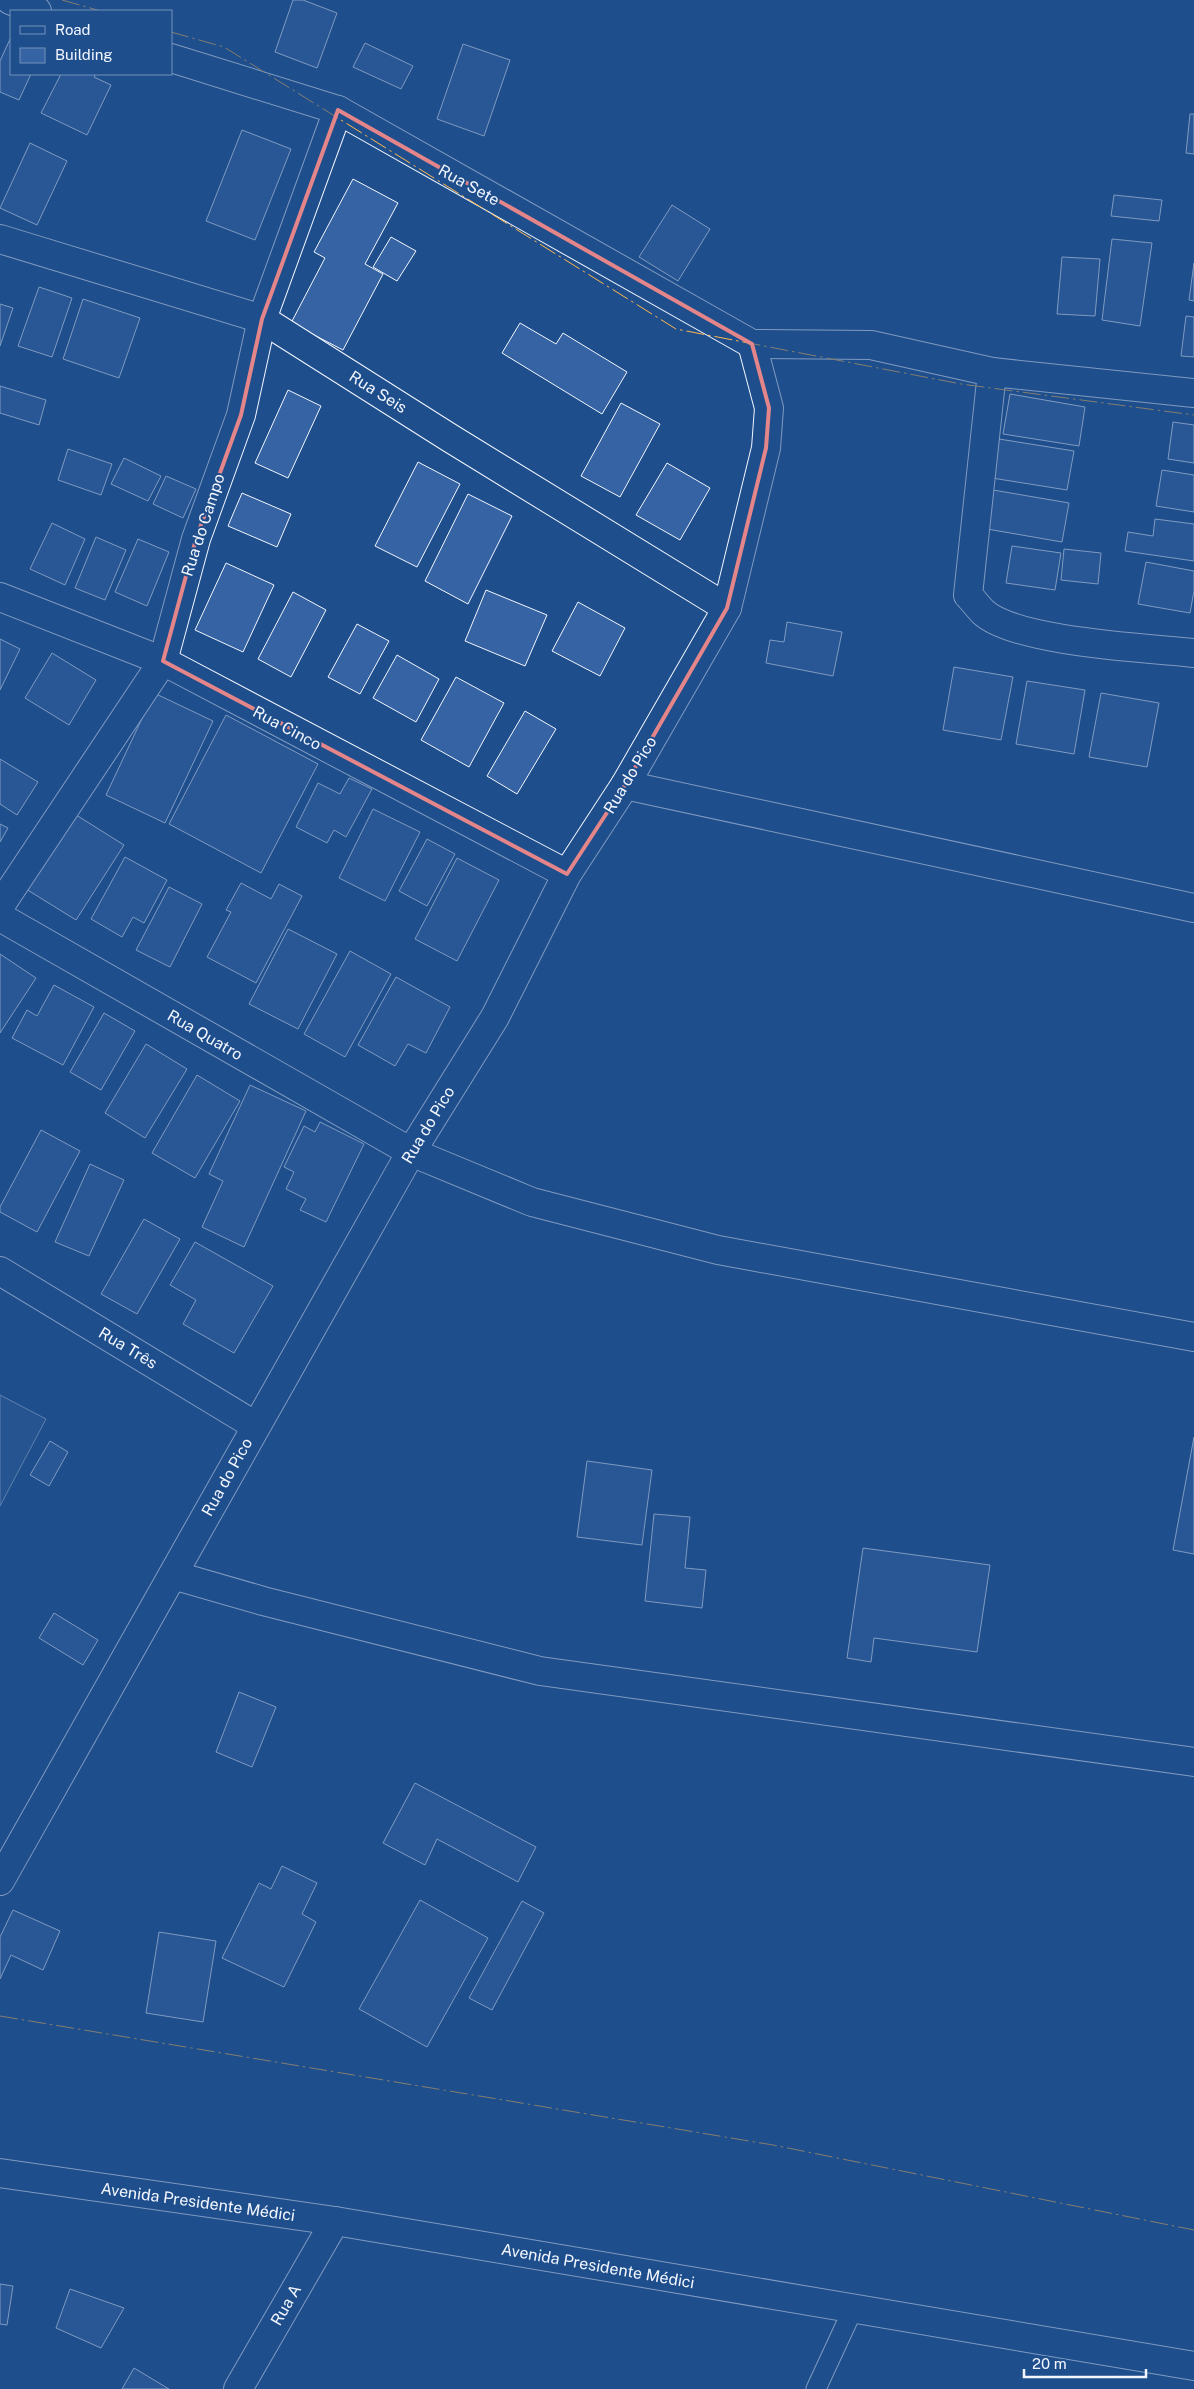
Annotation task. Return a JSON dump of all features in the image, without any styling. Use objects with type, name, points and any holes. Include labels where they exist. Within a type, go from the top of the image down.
[{"type":"street","points":[[10,0],[35,10]]},
{"type":"street","name":"Rua Sete","points":[[172,58],[338,110],[752,344]]},
{"type":"street","name":"Rua do Campo","points":[[0,906],[163,661],[196,539],[241,415],[262,318],[338,110]]},
{"type":"street","name":"Rua Seis","points":[[0,239],[262,318],[458,443],[727,608]]},
{"type":"street","points":[[752,344],[871,345],[992,372],[1194,393]]},
{"type":"street","name":"Rua do Pico","points":[[0,1881],[411,1152],[495,1017],[567,874],[625,786],[727,608],[766,448],[768,408],[752,344]]},
{"type":"street","points":[[992,372],[968,595],[984,613],[1007,626],[1028,632],[1075,640],[1194,653]]},
{"type":"street","name":"Rua Cinco","points":[[0,598],[163,661],[567,874]]},
{"type":"street","points":[[625,786],[1194,908]]},
{"type":"street","name":"Rua Quatro","points":[[0,917],[411,1152],[532,1202],[718,1250],[1194,1337]]},
{"type":"street","name":"Rua Três","points":[[0,1271],[256,1426]]},
{"type":"street","points":[[173,1575],[263,1601],[540,1671],[1194,1762]]},
{"type":"street","name":"Avenida Presidente Médici","points":[[0,2173],[335,2221],[1194,2366]]},
{"type":"street","name":"Rua A","points":[[238,2389],[335,2221]]},
{"type":"lane","points":[[816,2389],[853,2308]]},
{"type":"highlighted area","points":[[338,110],[752,344],[769,408],[766,448],[727,608],[625,785],[567,874],[163,661],[196,539],[241,415],[262,319]]},
{"type":"shaded area","points":[[0,1395],[46,1419],[0,1506]]},
{"type":"building","points":[[293,0],[303,0],[337,13],[317,68],[275,52]]},
{"type":"building","points":[[10,39],[10,75],[31,75],[19,100],[0,92],[0,61]]},
{"type":"building","points":[[365,43],[413,66],[401,89],[353,67]]},
{"type":"building","points":[[463,44],[510,60],[484,136],[437,119]]},
{"type":"building","points":[[60,75],[95,75],[94,77],[111,85],[87,135],[41,113]]},
{"type":"building","points":[[1190,114],[1194,114],[1194,154],[1186,153]]},
{"type":"building","points":[[242,130],[291,149],[255,240],[206,221]]},
{"type":"building","points":[[30,143],[67,161],[37,225],[0,208]]},
{"type":"building","points":[[353,179],[398,203],[365,264],[383,274],[343,350],[291,323],[325,258],[314,252]]},
{"type":"building","points":[[1114,195],[1162,200],[1159,221],[1111,216]]},
{"type":"building","points":[[672,205],[710,229],[678,281],[639,257]]},
{"type":"building","points":[[391,237],[416,251],[397,281],[373,267]]},
{"type":"building","points":[[1112,239],[1152,243],[1140,326],[1102,320]]},
{"type":"building","points":[[1062,257],[1100,259],[1095,316],[1057,314]]},
{"type":"building","points":[[1194,263],[1194,301],[1189,300]]},
{"type":"building","points":[[39,287],[72,298],[52,357],[18,346]]},
{"type":"building","points":[[83,299],[140,318],[119,378],[63,359]]},
{"type":"building","points":[[0,304],[13,308],[0,346]]},
{"type":"building","points":[[1186,316],[1194,317],[1194,357],[1181,356]]},
{"type":"building","points":[[520,323],[556,344],[563,333],[627,372],[602,414],[502,353]]},
{"type":"building","points":[[0,386],[46,400],[39,425],[0,413]]},
{"type":"building","points":[[288,390],[321,406],[288,478],[255,463]]},
{"type":"building","points":[[1010,394],[1085,407],[1079,446],[1003,434]]},
{"type":"building","points":[[621,403],[660,424],[620,497],[581,476]]},
{"type":"building","points":[[1173,422],[1194,425],[1194,463],[1168,459]]},
{"type":"building","points":[[999,439],[1074,451],[1067,490],[992,478]]},
{"type":"building","points":[[68,449],[112,464],[101,495],[58,480]]},
{"type":"building","points":[[124,458],[161,476],[148,501],[111,484]]},
{"type":"building","points":[[418,462],[460,484],[417,567],[375,546]]},
{"type":"building","points":[[667,463],[710,488],[680,540],[636,515]]},
{"type":"building","points":[[1162,470],[1194,475],[1194,512],[1156,506]]},
{"type":"building","points":[[166,476],[196,489],[183,518],[153,504]]},
{"type":"building","points":[[993,490],[1069,503],[1062,542],[987,529]]},
{"type":"building","points":[[242,493],[291,514],[277,547],[228,526]]},
{"type":"building","points":[[468,494],[512,516],[468,604],[425,581]]},
{"type":"building","points":[[1155,519],[1194,524],[1194,561],[1125,551],[1128,532],[1153,536]]},
{"type":"building","points":[[52,523],[85,539],[65,585],[30,569]]},
{"type":"building","points":[[96,537],[126,550],[105,600],[75,588]]},
{"type":"building","points":[[138,539],[169,552],[147,606],[115,592]]},
{"type":"building","points":[[1012,546],[1061,553],[1055,590],[1006,583]]},
{"type":"building","points":[[1064,549],[1101,553],[1098,584],[1061,580]]},
{"type":"building","points":[[1146,562],[1194,571],[1194,591],[1190,613],[1138,604]]},
{"type":"building","points":[[226,563],[274,585],[243,652],[195,630]]},
{"type":"building","points":[[486,590],[547,615],[525,666],[465,641]]},
{"type":"building","points":[[293,592],[326,610],[291,677],[258,659]]},
{"type":"building","points":[[578,602],[625,628],[600,676],[552,651]]},
{"type":"building","points":[[787,622],[842,632],[833,676],[766,663],[770,640],[784,642]]},
{"type":"building","points":[[357,624],[389,641],[360,694],[328,677]]},
{"type":"building","points":[[0,639],[20,649],[0,690]]},
{"type":"building","points":[[52,653],[96,680],[69,725],[25,698]]},
{"type":"building","points":[[397,655],[439,679],[416,722],[373,698]]},
{"type":"building","points":[[954,667],[1013,677],[1001,740],[943,730]]},
{"type":"building","points":[[456,677],[504,703],[469,767],[421,740]]},
{"type":"building","points":[[1027,681],[1085,690],[1074,754],[1016,744]]},
{"type":"building","points":[[154,693],[213,721],[165,823],[106,795]]},
{"type":"building","points":[[1101,693],[1159,703],[1147,767],[1089,757]]},
{"type":"building","points":[[525,711],[556,729],[517,794],[487,776]]},
{"type":"building","points":[[226,715],[318,764],[261,873],[169,824]]},
{"type":"building","points":[[0,759],[38,782],[17,815],[0,804]]},
{"type":"building","points":[[349,778],[372,789],[346,837],[334,830],[327,843],[296,827],[318,783],[340,794]]},
{"type":"building","points":[[373,809],[420,832],[385,901],[339,878]]},
{"type":"building","points":[[73,813],[124,845],[76,920],[26,889]]},
{"type":"building","points":[[0,824],[8,828],[0,842]]},
{"type":"building","points":[[427,839],[455,854],[427,906],[399,891]]},
{"type":"building","points":[[125,857],[167,880],[144,923],[133,917],[122,937],[91,919]]},
{"type":"building","points":[[457,858],[499,880],[457,961],[415,939]]},
{"type":"building","points":[[241,883],[271,899],[279,884],[302,896],[256,983],[207,957],[231,912],[226,910]]},
{"type":"building","points":[[169,887],[202,904],[170,967],[136,950]]},
{"type":"building","points":[[288,929],[337,954],[298,1029],[249,1004]]},
{"type":"building","points":[[350,951],[391,974],[345,1057],[304,1034]]},
{"type":"building","points":[[0,954],[36,978],[0,1033]]},
{"type":"building","points":[[396,977],[450,1007],[426,1053],[408,1044],[395,1066],[358,1045]]},
{"type":"building","points":[[54,985],[94,1007],[63,1065],[12,1038],[27,1010],[37,1016]]},
{"type":"building","points":[[104,1013],[135,1031],[101,1090],[70,1072]]},
{"type":"building","points":[[146,1044],[187,1069],[145,1138],[105,1113]]},
{"type":"building","points":[[197,1075],[240,1101],[195,1178],[152,1153]]},
{"type":"building","points":[[250,1085],[306,1111],[244,1247],[202,1227],[223,1181],[209,1174]]},
{"type":"building","points":[[320,1122],[364,1144],[326,1222],[300,1210],[306,1199],[286,1189],[294,1172],[284,1167],[304,1126],[315,1132]]},
{"type":"building","points":[[41,1130],[80,1151],[37,1232],[0,1212],[0,1207]]},
{"type":"building","points":[[90,1164],[124,1180],[89,1256],[55,1242]]},
{"type":"building","points":[[144,1219],[180,1239],[137,1314],[101,1294]]},
{"type":"building","points":[[195,1242],[273,1286],[234,1353],[183,1324],[196,1300],[170,1285]]},
{"type":"building","points":[[1194,1437],[1194,1554],[1173,1550]]},
{"type":"building","points":[[50,1441],[68,1452],[49,1486],[30,1475]]},
{"type":"building","points":[[587,1461],[652,1470],[642,1545],[577,1537]]},
{"type":"building","points":[[654,1514],[690,1517],[685,1568],[706,1570],[702,1608],[645,1601]]},
{"type":"building","points":[[863,1548],[990,1565],[977,1652],[874,1638],[871,1662],[847,1658]]},
{"type":"building","points":[[54,1613],[98,1640],[83,1665],[39,1638]]},
{"type":"building","points":[[239,1692],[276,1707],[252,1767],[216,1752]]},
{"type":"building","points":[[415,1783],[536,1847],[518,1882],[437,1839],[425,1865],[383,1843]]},
{"type":"building","points":[[282,1866],[317,1883],[302,1914],[316,1922],[284,1987],[222,1958],[259,1883],[271,1889]]},
{"type":"building","points":[[420,1900],[488,1938],[427,2047],[359,2009]]},
{"type":"building","points":[[522,1901],[544,1913],[492,2010],[469,1998]]},
{"type":"building","points":[[13,1910],[60,1931],[43,1970],[11,1955],[0,1979],[0,1937]]},
{"type":"building","points":[[159,1932],[216,1941],[203,2022],[146,2013]]},
{"type":"building","points":[[0,2284],[13,2286],[7,2325],[0,2324]]},
{"type":"building","points":[[70,2289],[124,2308],[101,2348],[56,2328]]},
{"type":"building","points":[[134,2368],[169,2389],[122,2389]]},
{"type":"power","points":[[62,0],[97,10]]},
{"type":"power","points":[[172,32],[224,47],[676,329],[961,384],[1194,415]]},
{"type":"power","points":[[0,2016],[773,2145],[1194,2230]]}]
